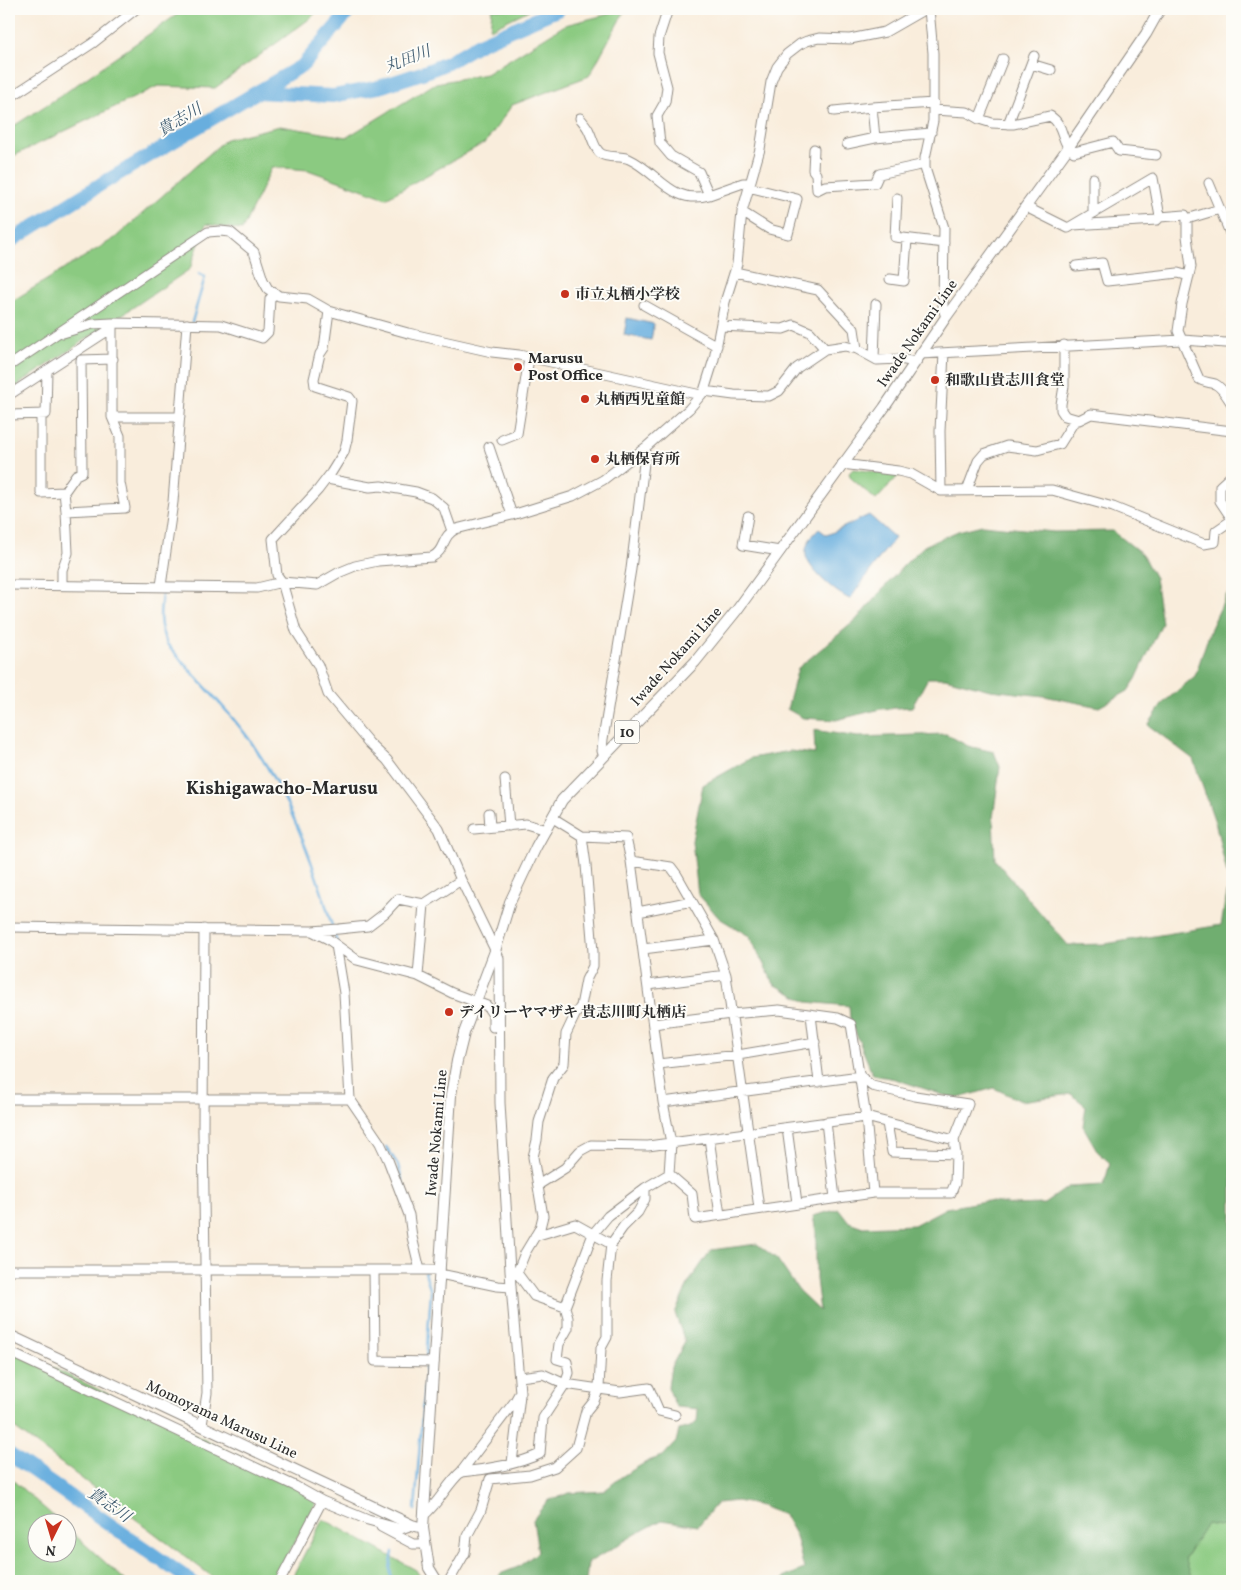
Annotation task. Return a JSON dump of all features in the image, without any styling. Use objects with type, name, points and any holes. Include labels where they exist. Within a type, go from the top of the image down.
[{"type":"main road","name":"Iwade Nokami Line","points":[[437,1581],[429,1568],[425,1544],[424,1515],[451,1095],[464,1033],[495,951],[517,884],[562,800],[695,662],[737,610],[884,408],[946,317],[1068,148],[1146,34],[1160,9]]},
{"type":"main road","name":"Momoyama Marusu Line","points":[[9,1336],[412,1525],[424,1528]]},
{"type":"street","points":[[9,98],[93,43],[136,9]]},
{"type":"street","points":[[668,9],[659,37],[658,53],[667,87],[664,102],[657,116],[660,142],[671,156],[699,172],[709,195]]},
{"type":"street","points":[[9,585],[257,588],[282,582],[317,585],[355,566],[378,561],[432,558],[438,554],[448,533],[452,531],[573,496],[603,480],[689,409],[703,393],[717,346],[725,302],[735,272],[742,212],[760,149],[771,82],[777,67],[787,54],[800,44],[819,38],[850,39],[885,32],[925,9]]},
{"type":"street","points":[[929,9],[933,53],[933,107],[925,168],[944,228],[943,308],[946,317]]},
{"type":"street","points":[[979,120],[1003,59]]},
{"type":"street","points":[[1008,124],[1032,60],[1051,70]]},
{"type":"street","points":[[872,107],[875,138]]},
{"type":"street","points":[[834,111],[872,107],[933,107],[967,112],[979,120],[1008,124],[1050,116],[1058,121],[1068,148],[1074,152],[1113,142],[1119,151],[1156,155]]},
{"type":"street","points":[[580,118],[589,130],[599,152],[628,158],[676,193],[690,198],[700,198],[743,183],[797,199],[788,234],[770,228],[742,212]]},
{"type":"street","points":[[847,144],[875,138],[931,133]]},
{"type":"street","points":[[814,149],[813,170],[816,174],[817,190],[825,186],[875,183],[879,174],[925,164]]},
{"type":"street","points":[[1093,178],[1093,214]]},
{"type":"street","points":[[1026,206],[1068,228],[1154,178],[1160,218]]},
{"type":"street","points":[[1209,183],[1232,238]]},
{"type":"street","points":[[897,198],[894,237],[944,243]]},
{"type":"street","points":[[1187,219],[1220,208]]},
{"type":"street","points":[[1073,225],[1157,220],[1185,215],[1187,219],[1191,267],[1178,331],[1199,379],[1204,383],[1215,384],[1232,404]]},
{"type":"street","points":[[9,366],[208,232],[220,230],[230,232],[254,252],[268,289],[279,296],[308,299],[329,310],[408,333],[492,352],[703,393],[770,396],[779,391],[796,368],[826,349],[845,346],[857,349],[877,360],[918,358],[944,353],[1064,345],[1182,340],[1226,344],[1232,342]]},
{"type":"street","points":[[890,279],[904,280],[907,239]]},
{"type":"street","points":[[1076,266],[1102,262],[1107,281],[1178,273],[1189,276]]},
{"type":"street","points":[[735,272],[818,290],[854,329],[857,349]]},
{"type":"street","points":[[56,334],[93,324],[112,326],[187,324],[221,325],[262,338],[268,332],[270,300],[275,293]]},
{"type":"street","points":[[874,358],[876,304]]},
{"type":"street","points":[[644,305],[717,346]]},
{"type":"street","points":[[329,310],[324,348],[320,354],[314,379],[315,386],[349,397],[352,401],[347,440],[344,452],[327,479],[300,512],[273,539],[277,575],[282,582],[296,631],[318,664],[328,694],[386,760],[439,829],[460,880],[499,958],[500,1103],[514,1274],[512,1287],[520,1377],[512,1463]]},
{"type":"street","points":[[161,586],[173,502],[187,324]]},
{"type":"street","points":[[721,326],[782,329],[794,325],[810,332],[826,349]]},
{"type":"street","points":[[66,511],[124,508],[120,483],[120,436],[112,417],[112,326]]},
{"type":"street","points":[[9,395],[112,326]]},
{"type":"street","points":[[1064,345],[1064,386],[1061,410],[1065,416],[1079,420],[1091,414],[1232,431]]},
{"type":"street","points":[[940,490],[940,431],[944,353]]},
{"type":"street","points":[[502,440],[517,434],[529,358]]},
{"type":"street","points":[[62,361],[113,359]]},
{"type":"street","points":[[62,585],[62,570],[68,553],[64,492],[76,475],[82,472],[82,360]]},
{"type":"street","points":[[9,415],[46,414],[47,370]]},
{"type":"street","points":[[41,414],[41,494],[64,492]]},
{"type":"street","points":[[112,417],[180,417]]},
{"type":"street","points":[[967,490],[978,461],[984,454],[1007,446],[1037,450],[1060,444],[1075,420]]},
{"type":"street","points":[[489,446],[512,515]]},
{"type":"street","points":[[604,756],[602,750],[603,739],[631,569],[646,446]]},
{"type":"street","points":[[842,464],[911,474],[940,490],[1052,490],[1113,507],[1204,544],[1215,542],[1216,531],[1232,520],[1220,500],[1220,486],[1232,475]]},
{"type":"street","points":[[327,479],[370,487],[381,486],[416,492],[432,498],[444,508],[452,531]]},
{"type":"street","points":[[748,516],[743,545],[780,551]]},
{"type":"street","points":[[505,779],[509,826]]},
{"type":"street","points":[[488,813],[490,827]]},
{"type":"street","points":[[554,818],[582,836],[626,838],[631,861],[670,1143],[669,1174]]},
{"type":"street","points":[[474,829],[526,824],[546,830]]},
{"type":"street","points":[[514,1274],[540,1228],[542,1216],[533,1157],[538,1140],[539,1122],[553,1078],[564,1064],[566,1034],[574,1015],[581,1006],[586,980],[593,966],[582,836]]},
{"type":"street","points":[[631,861],[671,867],[714,940],[726,975],[759,1208]]},
{"type":"street","points":[[9,928],[312,931],[368,926],[385,913],[398,899],[424,904],[460,880]]},
{"type":"street","points":[[638,912],[692,901]]},
{"type":"street","points":[[418,976],[424,904]]},
{"type":"street","points":[[202,1425],[207,1393],[204,929]]},
{"type":"street","points":[[312,931],[358,960],[418,976],[452,993],[487,1006],[493,1015],[493,1030],[499,1035]]},
{"type":"street","points":[[643,949],[714,940]]},
{"type":"street","points":[[336,945],[344,993],[350,1099],[380,1143],[388,1160],[409,1215],[420,1270]]},
{"type":"street","points":[[648,986],[726,975]]},
{"type":"street","points":[[653,1024],[779,1010],[838,1018],[851,1024],[866,1117],[873,1193]]},
{"type":"street","points":[[811,1015],[819,1082]]},
{"type":"street","points":[[658,1064],[738,1055],[815,1042]]},
{"type":"street","points":[[663,1102],[860,1076],[872,1086],[915,1096],[968,1104],[954,1140],[956,1154],[955,1183],[951,1193],[873,1193],[759,1208],[695,1219],[692,1194],[669,1174]]},
{"type":"street","points":[[9,1099],[350,1099]]},
{"type":"street","points":[[538,1185],[565,1168],[580,1151],[591,1145],[648,1146],[866,1117],[954,1140]]},
{"type":"street","points":[[826,1122],[836,1198]]},
{"type":"street","points":[[887,1122],[892,1152],[956,1154]]},
{"type":"street","points":[[787,1128],[797,1203]]},
{"type":"street","points":[[709,1138],[720,1215]]},
{"type":"street","points":[[540,1454],[543,1418],[565,1384],[569,1373],[566,1362],[557,1359],[559,1344],[568,1328],[565,1307],[593,1234],[608,1216],[646,1188],[669,1174]]},
{"type":"street","points":[[449,1581],[465,1553],[467,1536],[481,1510],[490,1479],[530,1475],[555,1466],[576,1448],[586,1411],[594,1402],[599,1388],[601,1348],[607,1337],[607,1281],[611,1244],[623,1227],[638,1212],[645,1199],[646,1188]]},
{"type":"street","points":[[535,1236],[575,1224],[611,1244]]},
{"type":"street","points":[[9,1270],[420,1270],[440,1272],[496,1286],[512,1287]]},
{"type":"street","points":[[374,1270],[375,1361],[434,1362]]},
{"type":"street","points":[[514,1274],[534,1296],[565,1307]]},
{"type":"street","points":[[9,1352],[286,1482],[322,1501],[368,1520],[413,1544],[425,1544]]},
{"type":"street","points":[[520,1377],[543,1374],[565,1384],[620,1392],[649,1388],[659,1411],[675,1415]]},
{"type":"street","points":[[424,1515],[461,1472],[520,1392]]},
{"type":"street","points":[[540,1454],[546,1458],[549,1468]]},
{"type":"street","points":[[461,1472],[527,1460],[540,1454]]},
{"type":"street","points":[[280,1581],[322,1501]]},
{"type":"street","points":[[368,1520],[401,1529],[412,1525]]},
{"type":"green space","points":[[185,9],[320,9],[308,20],[215,88],[158,86],[9,158],[9,129],[62,95]]},
{"type":"green space","points":[[492,9],[531,9],[490,29]]},
{"type":"green space","points":[[625,10],[589,76],[512,105],[486,142],[386,198],[308,170],[272,167],[242,230],[206,224],[190,269],[9,391],[9,303],[115,238],[226,139],[280,126],[347,137],[436,83],[486,74],[565,25]]},
{"type":"green space","points":[[853,469],[899,475],[876,500],[851,478],[849,473]]},
{"type":"green space","points":[[982,525],[1054,532],[1113,531],[1141,553],[1155,578],[1162,623],[1136,679],[1128,691],[1099,707],[1044,696],[990,690],[945,678],[928,678],[912,707],[881,709],[836,720],[803,718],[787,709],[798,668],[856,620],[903,566],[924,546],[958,531]]},
{"type":"green space","points":[[1227,594],[1232,595],[1232,1528],[1206,1524],[1185,1558],[1193,1581],[782,1581],[783,1578],[804,1569],[796,1536],[784,1515],[761,1506],[737,1501],[717,1503],[698,1526],[662,1520],[588,1563],[586,1581],[498,1581],[500,1574],[518,1567],[538,1552],[533,1520],[547,1501],[569,1493],[604,1491],[621,1477],[648,1461],[663,1456],[676,1442],[679,1430],[690,1427],[697,1422],[698,1409],[676,1407],[668,1387],[671,1367],[685,1342],[675,1313],[689,1282],[711,1250],[757,1244],[777,1259],[799,1291],[820,1311],[816,1279],[816,1232],[813,1216],[839,1209],[849,1222],[863,1227],[914,1225],[946,1208],[985,1201],[1013,1205],[1044,1204],[1068,1187],[1104,1185],[1110,1163],[1098,1152],[1083,1126],[1086,1106],[1071,1094],[1021,1101],[994,1088],[955,1099],[895,1079],[873,1075],[850,1019],[849,1006],[807,1002],[774,984],[749,936],[719,918],[698,894],[692,841],[703,785],[751,758],[790,751],[815,754],[814,730],[858,737],[946,734],[968,746],[994,752],[1000,767],[993,818],[995,860],[1068,945],[1105,944],[1221,925],[1229,883],[1216,825],[1193,759],[1148,725],[1164,702],[1195,676],[1211,628]]},
{"type":"green space","points":[[9,1347],[321,1495],[273,1581],[218,1581],[9,1424]]},
{"type":"green space","points":[[9,1477],[49,1512],[28,1512],[28,1562],[78,1562],[78,1538],[126,1581],[9,1581]]},
{"type":"green space","points":[[323,1519],[416,1570],[423,1581],[290,1581]]},
{"type":"green space","points":[[1206,1523],[1232,1528],[1232,1581],[1191,1581],[1185,1558]]},
{"type":"water","points":[[627,318],[654,324],[651,340],[624,335]]},
{"type":"water","points":[[869,515],[895,538],[850,599],[831,587],[812,568],[806,556],[806,548],[811,538],[819,529],[827,535]]},
{"type":"waterway","name":"貴志川","points":[[9,242],[98,186],[303,65],[351,9]]},
{"type":"waterway","name":"丸田川","points":[[257,92],[333,96],[379,87],[447,63],[479,44],[559,9]]},
{"type":"waterway","points":[[192,322],[205,277],[199,274]]},
{"type":"waterway","points":[[163,588],[160,610],[162,629],[167,644],[230,715],[263,760],[288,806],[308,853],[332,926]]},
{"type":"waterway","points":[[334,932],[337,943]]},
{"type":"waterway","points":[[386,1147],[398,1165],[408,1201]]},
{"type":"waterway","points":[[415,1510],[431,1292],[425,1272]]},
{"type":"waterway","name":"貴志川","points":[[9,1454],[191,1581]]},
{"type":"waterway","points":[[392,1581],[390,1568],[393,1552]]},
{"type":"place","name":"市立丸栖小学校","points":[[565,294]]},
{"type":"place","name":"Marusu Post Office","points":[[518,367]]},
{"type":"place","name":"和歌山貴志川食堂","points":[[935,380]]},
{"type":"place","name":"丸栖西児童館","points":[[585,399]]},
{"type":"place","name":"丸栖保育所","points":[[595,459]]},
{"type":"place","name":"デイリーヤマザキ 貴志川町丸栖店","points":[[449,1012]]},
{"type":"district","name":"Kishigawacho-Marusu","points":[[282,788]]}]
